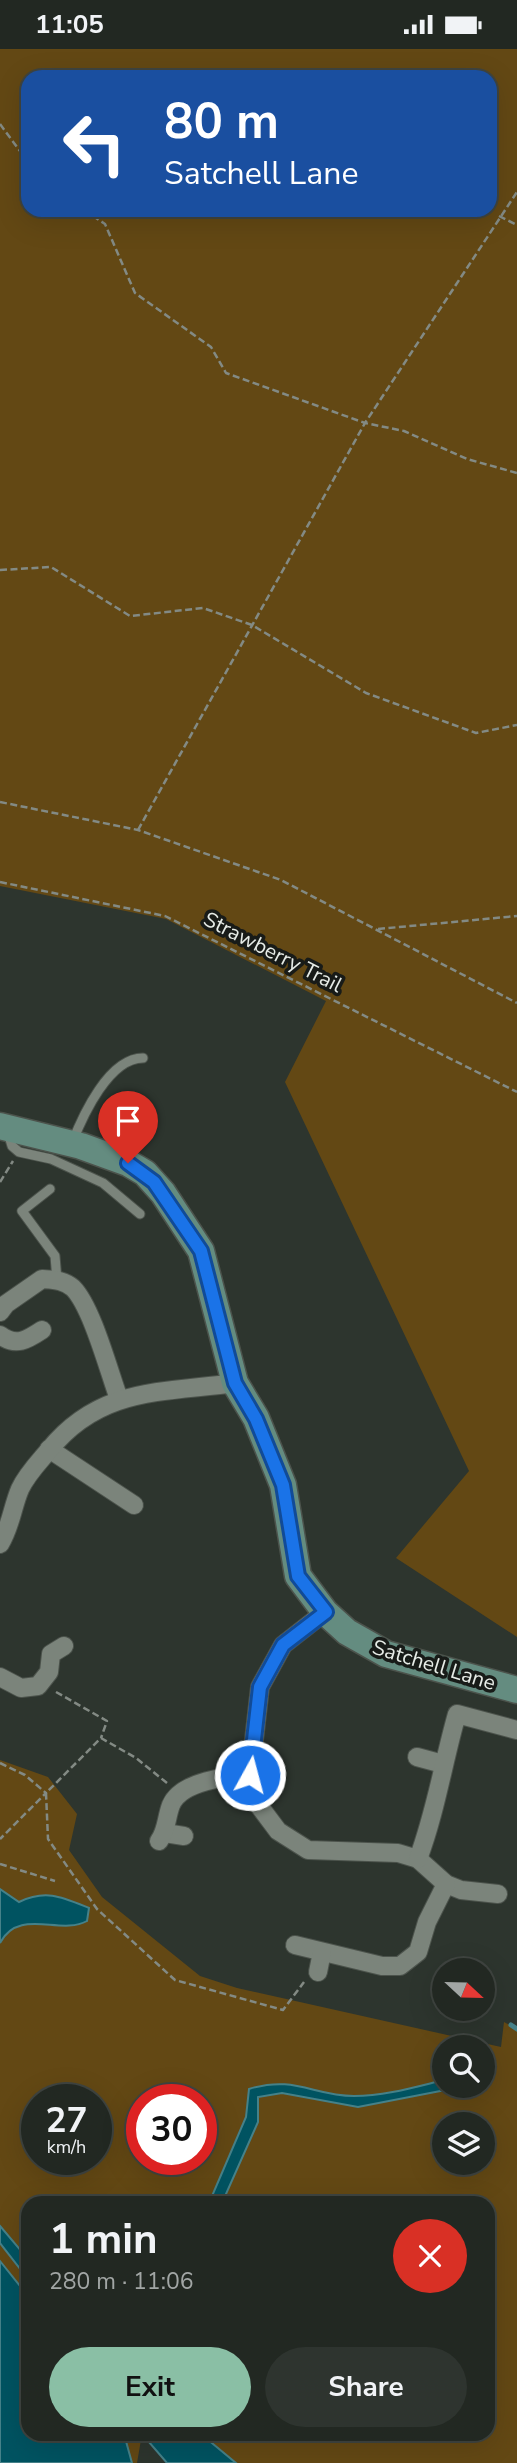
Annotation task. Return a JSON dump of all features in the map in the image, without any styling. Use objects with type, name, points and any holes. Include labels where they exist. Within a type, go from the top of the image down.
[{"type":"street","name":"Satchell Lane","points":[[3,1127],[71,1144],[137,1168],[163,1193],[201,1251],[235,1383],[256,1419],[283,1485],[298,1576],[326,1612],[347,1632],[386,1654],[517,1690]]},
{"type":"street","points":[[0,1312],[6,1304],[43,1279],[57,1280],[74,1289],[91,1321],[118,1399]]},
{"type":"street","points":[[0,1335],[9,1342],[24,1342],[41,1330]]},
{"type":"street","points":[[0,1544],[10,1527],[20,1489],[65,1430],[89,1411],[118,1399],[235,1383]]},
{"type":"street","points":[[49,1449],[134,1505]]},
{"type":"street","points":[[326,1612],[283,1645],[260,1687],[250,1775],[257,1804],[278,1831],[307,1850],[398,1853],[418,1859],[446,1884],[461,1890],[498,1894]]},
{"type":"street","points":[[0,1677],[21,1688],[41,1684],[49,1672],[51,1649]]},
{"type":"street","points":[[418,1859],[435,1815],[443,1764],[457,1714],[517,1730]]},
{"type":"street","points":[[417,1757],[443,1764]]},
{"type":"street","points":[[184,1836],[162,1837],[172,1803],[179,1795],[230,1776],[250,1775]]},
{"type":"street","points":[[295,1945],[320,1961],[382,1966],[407,1963],[418,1952],[427,1922],[446,1884]]},
{"type":"lane","points":[[71,1144],[90,1101],[115,1069],[132,1058],[143,1058]]},
{"type":"lane","points":[[3,1127],[12,1146],[19,1152],[51,1159],[103,1183],[141,1214]]},
{"type":"lane","points":[[50,1189],[22,1210],[55,1256],[57,1280]]},
{"type":"path","points":[[0,124],[21,152]]},
{"type":"path","points":[[138,830],[365,423],[517,192]]},
{"type":"path","points":[[499,216],[517,225]]},
{"type":"path","points":[[94,217],[105,224],[135,293],[211,347],[226,373],[365,423],[404,431],[467,460],[517,473]]},
{"type":"path","points":[[0,570],[51,567],[130,616],[203,608],[252,625],[366,693],[476,733],[517,725]]},
{"type":"path","points":[[0,802],[138,830],[281,880],[517,1003]]},
{"type":"path","name":"Strawberry Trail","points":[[0,883],[165,916],[517,1092]]},
{"type":"path","points":[[376,930],[517,916]]},
{"type":"path","points":[[0,1182],[19,1152]]},
{"type":"path","points":[[0,1839],[102,1738],[107,1721],[41,1684]]},
{"type":"path","points":[[102,1738],[136,1758],[179,1795]]},
{"type":"path","points":[[0,1763],[25,1775],[46,1793],[48,1839],[97,1909],[175,1980],[283,2010],[320,1961]]},
{"type":"path","points":[[0,1864],[55,1881]]},
{"type":"shaded area","points":[[0,49],[517,49],[517,1637],[396,1558],[469,1471],[285,1082],[326,1001],[166,919],[0,886]]},
{"type":"shaded area","points":[[0,1760],[48,1777],[77,1814],[69,1850],[102,1897],[200,1976],[237,1988],[447,2035],[432,2035],[432,2083],[400,2091],[354,2096],[279,2084],[249,2089],[246,2117],[212,2196],[21,2196],[21,2441],[141,2441],[137,2463],[0,2463]]},
{"type":"shaded area","points":[[504,2022],[517,2029],[517,2463],[235,2463],[211,2442],[495,2441],[495,2196],[225,2196],[258,2122],[258,2097],[282,2092],[358,2107],[432,2092],[432,2098],[495,2098],[495,2046],[501,2047]]},
{"type":"water","points":[[0,1889],[19,1902],[46,1895],[70,1901],[89,1908],[87,1921],[65,1926],[18,1926],[8,1932],[0,1943]]},
{"type":"water","points":[[432,2083],[432,2093],[358,2107],[282,2093],[258,2097],[258,2122],[225,2196],[212,2196],[246,2117],[249,2089],[279,2084],[340,2095],[377,2094]]},
{"type":"water","points":[[0,2226],[21,2251],[21,2270],[0,2243]]},
{"type":"water","points":[[0,2261],[21,2287],[21,2441],[126,2441],[132,2463],[0,2463]]},
{"type":"water","points":[[148,2441],[209,2441],[236,2463],[167,2463]]},
{"type":"waterway","points":[[511,2025],[517,2029]]},
{"type":"route","points":[[128,1163],[154,1182],[201,1251],[235,1383],[256,1419],[283,1485],[298,1576],[326,1612],[283,1645],[260,1687],[250,1775]]}]
